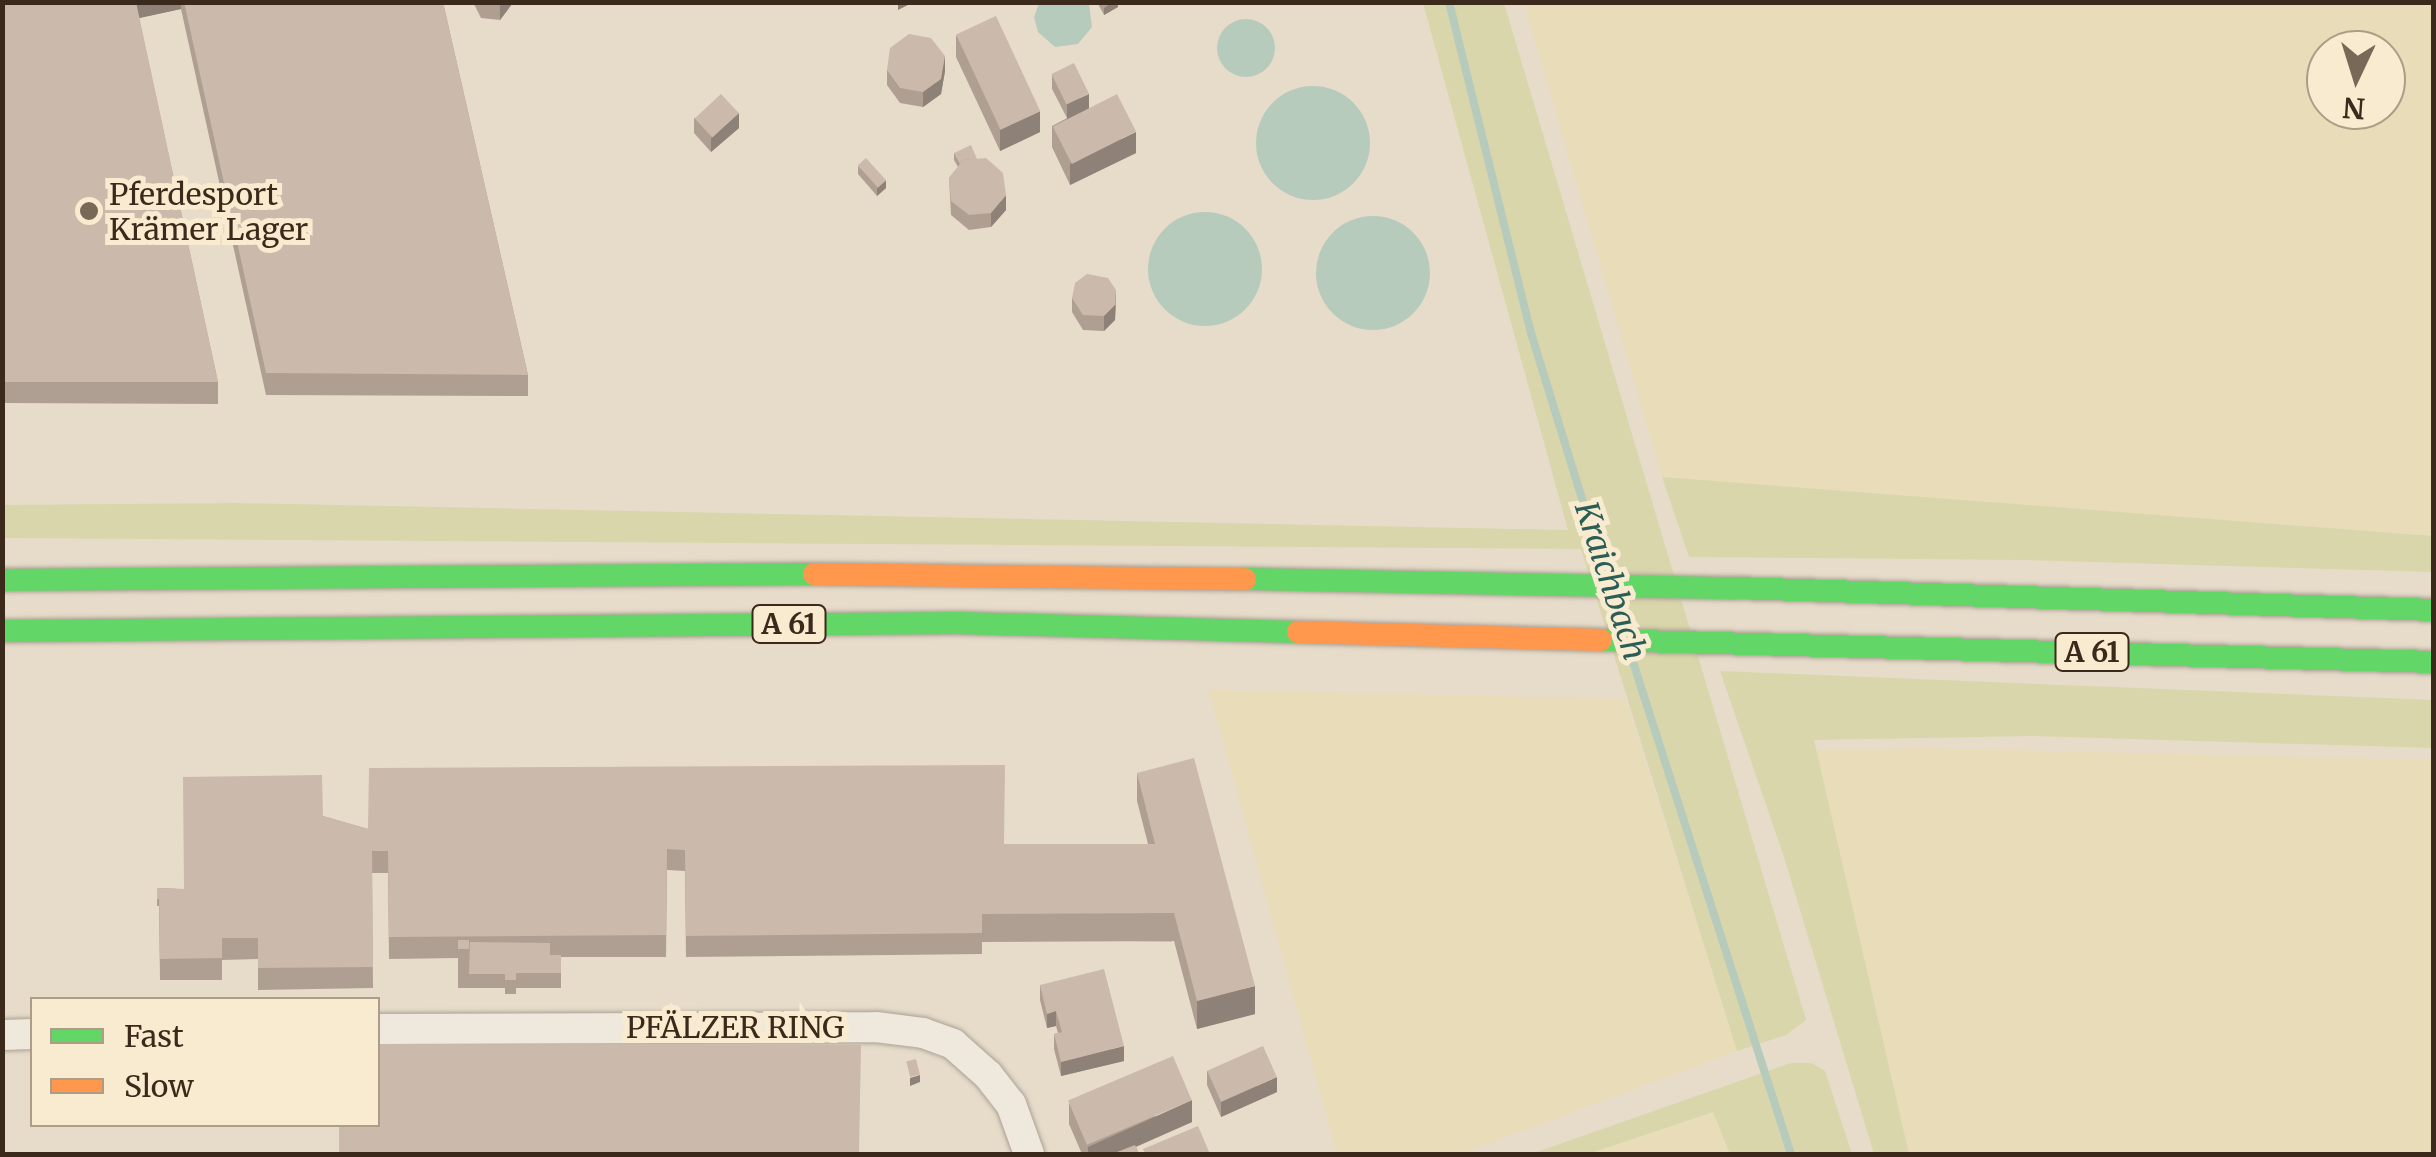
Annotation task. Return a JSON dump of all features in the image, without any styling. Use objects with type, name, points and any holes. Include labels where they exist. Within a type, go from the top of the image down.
[{"type":"highway","name":"A 61","points":[[2,580],[943,573],[1734,588],[2434,610]]},
{"type":"highway","name":"A 61","points":[[2,630],[958,623],[1575,636],[2434,662]]},
{"type":"street","name":"PFÄLZER RING","points":[[380,1029],[876,1027],[923,1033],[953,1044],[988,1074],[1011,1104],[1029,1154]]},
{"type":"street","points":[[2,1035],[30,1034]]},
{"type":"shaded area","points":[[1039,3],[1089,3],[1092,27],[1078,44],[1055,47],[1038,32],[1034,17]]},
{"type":"shaded area","points":[[1423,3],[1504,3],[1806,1020],[1786,1035],[1737,1051],[1581,549],[3,538],[2,505],[237,503],[1568,530]]},
{"type":"shaded area","points":[[1524,3],[2433,3],[2433,536],[1662,477]]},
{"type":"shaded area","points":[[1246,19],[1267,27],[1275,48],[1267,69],[1246,77],[1225,69],[1217,48],[1225,27]]},
{"type":"shaded area","points":[[1313,86],[1335,90],[1353,103],[1366,121],[1370,143],[1366,165],[1353,183],[1335,196],[1313,200],[1291,196],[1273,183],[1260,165],[1256,143],[1260,121],[1273,103],[1291,90]]},
{"type":"shaded area","points":[[1205,212],[1227,216],[1245,229],[1258,247],[1262,269],[1258,291],[1245,309],[1227,322],[1205,326],[1183,322],[1165,309],[1152,291],[1148,269],[1152,247],[1165,229],[1183,216]]},
{"type":"shaded area","points":[[1373,216],[1395,220],[1413,233],[1426,251],[1430,273],[1426,295],[1413,313],[1395,326],[1373,330],[1351,326],[1333,313],[1320,295],[1316,273],[1320,251],[1333,233],[1351,220]]},
{"type":"shaded area","points":[[1662,477],[2433,536],[2433,572],[2027,560],[1689,557]]},
{"type":"shaded area","points":[[1720,671],[2433,700],[2433,748],[2032,736],[1814,740],[1909,1154],[1874,1154],[1784,857]]},
{"type":"shaded area","points":[[1209,690],[1625,699],[1737,1051],[1460,1154],[1337,1154]]},
{"type":"shaded area","points":[[1920,748],[2433,760],[2433,1154],[1909,1154],[1816,750]]},
{"type":"shaded area","points":[[1791,1063],[1811,1063],[1825,1071],[1852,1154],[1730,1154],[1713,1112],[1588,1154],[1531,1154]]},
{"type":"shaded area","points":[[1714,1112],[1730,1154],[1588,1154]]},
{"type":"building","name":"Pferdesport Krämer Lager","points":[[2,2],[136,2],[218,382],[2,382]]},
{"type":"building","points":[[184,2],[443,2],[528,375],[266,373]]},
{"type":"building","points":[[996,16],[1040,111],[1000,130],[956,35]]},
{"type":"building","points":[[909,34],[931,38],[945,56],[941,79],[923,92],[900,88],[887,70],[890,48]]},
{"type":"building","points":[[1074,63],[1089,94],[1066,105],[1052,74]]},
{"type":"building","points":[[721,94],[739,113],[712,138],[695,119]]},
{"type":"building","points":[[1117,94],[1136,131],[1072,164],[1053,127]]},
{"type":"building","points":[[971,145],[977,159],[960,164],[954,153]]},
{"type":"building","points":[[866,158],[886,180],[878,188],[858,165]]},
{"type":"building","points":[[986,158],[1003,173],[1006,195],[991,213],[969,215],[951,201],[949,178],[963,160]]},
{"type":"building","points":[[1087,274],[1108,278],[1116,290],[1115,305],[1104,316],[1083,315],[1072,298],[1075,283]]},
{"type":"building","points":[[1194,758],[1255,986],[1197,1001],[1174,913],[982,914],[982,844],[1155,844],[1137,773]]},
{"type":"building","points":[[1005,765],[1004,844],[982,844],[982,933],[686,936],[685,850],[667,849],[666,935],[389,937],[388,851],[372,851],[373,967],[258,968],[258,938],[222,938],[222,958],[160,959],[159,889],[184,889],[183,777],[322,775],[323,816],[368,829],[369,768]]},
{"type":"building","points":[[458,940],[469,940],[469,949],[458,949]]},
{"type":"building","points":[[470,942],[550,943],[550,955],[561,955],[561,973],[516,973],[516,980],[505,980],[505,974],[469,974]]},
{"type":"building","points":[[1104,969],[1124,1046],[1061,1062],[1054,1034],[1062,1032],[1056,1011],[1047,1014],[1040,985]]},
{"type":"building","points":[[380,1044],[861,1045],[859,1154],[339,1154],[339,1127],[380,1127]]},
{"type":"building","points":[[1263,1046],[1277,1077],[1221,1102],[1207,1071]]},
{"type":"building","points":[[1173,1056],[1192,1100],[1087,1145],[1068,1101]]},
{"type":"building","points":[[916,1059],[920,1075],[910,1077],[906,1061]]},
{"type":"building","points":[[1198,1126],[1210,1154],[1145,1154],[1143,1149]]},
{"type":"building","points":[[1135,1145],[1139,1154],[1112,1154]]},
{"type":"waterway","name":"Kraichbach","points":[[1449,2],[1531,333],[1603,567]]},
{"type":"waterway","name":"Kraichbach","points":[[1633,662],[1791,1154]]},
{"type":"traffic: fast","points":[[2,580],[814,574]]},
{"type":"traffic: fast","points":[[1245,579],[1735,588],[2434,610]]},
{"type":"traffic: fast","points":[[2,631],[958,623],[1298,632]]},
{"type":"traffic: fast","points":[[1601,640],[2434,662]]},
{"type":"traffic: slow","points":[[814,574],[1245,579]]},
{"type":"traffic: slow","points":[[1298,632],[1601,640]]},
{"type":"place","name":"Pferdesport Krämer Lager","points":[[89,211]]}]
